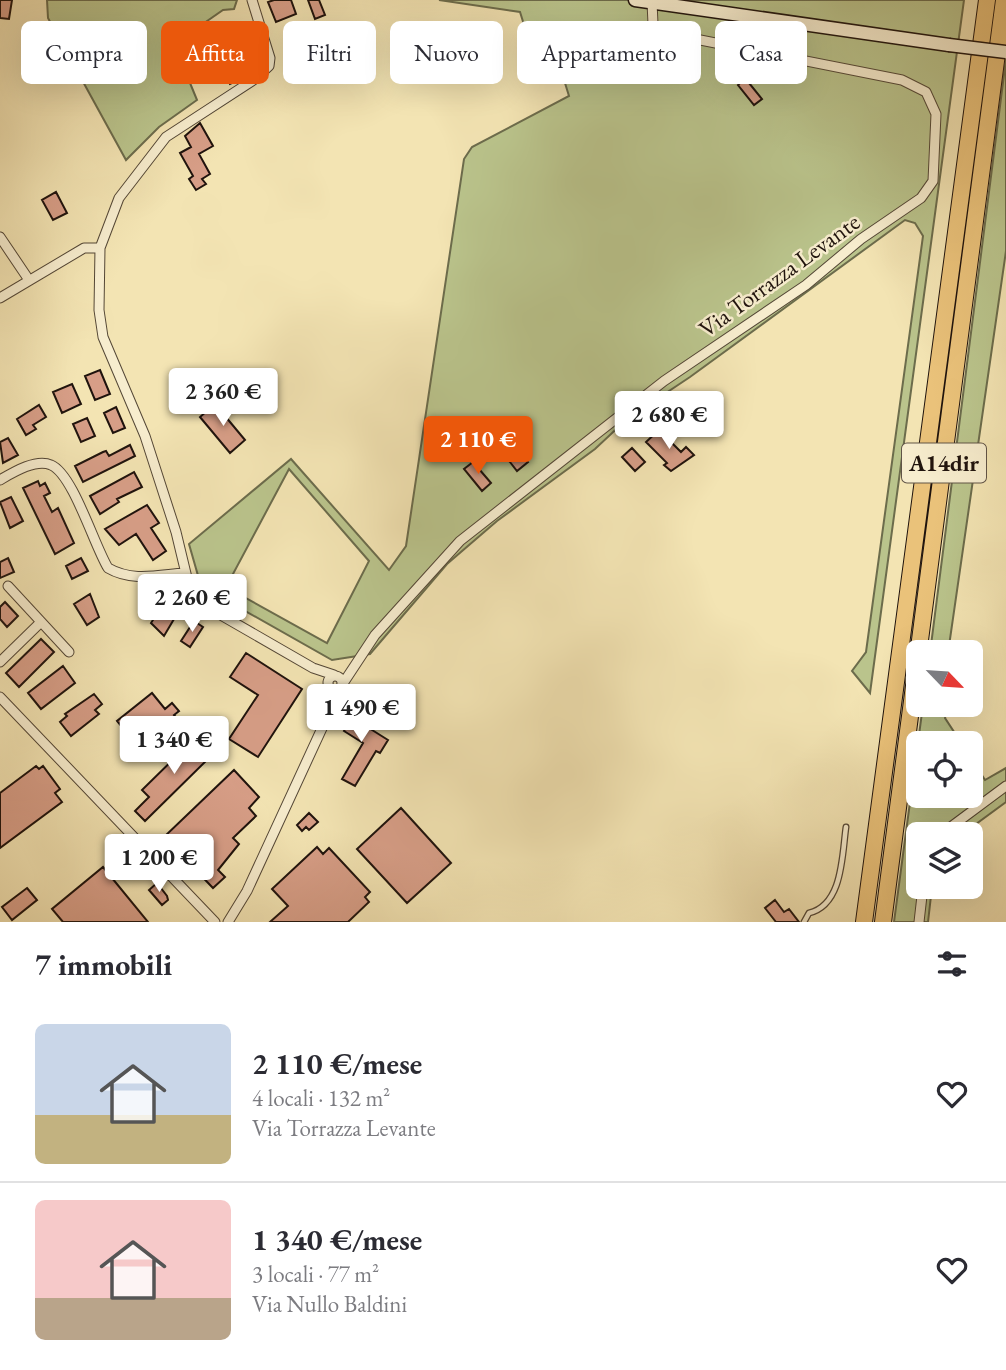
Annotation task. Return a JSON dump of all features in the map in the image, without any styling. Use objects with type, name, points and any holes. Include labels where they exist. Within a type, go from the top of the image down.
[{"type":"highway","name":"A14dir","points":[[864,922],[971,121],[979,0]]},
{"type":"highway","name":"A14dir","points":[[971,121],[1000,1]]},
{"type":"highway","name":"A14dir","points":[[883,922],[1000,1]]},
{"type":"main road","points":[[635,0],[1006,52]]},
{"type":"street","points":[[252,0],[270,58],[269,66],[256,79],[178,127],[156,147],[120,198],[104,232],[100,248],[97,287],[103,337],[145,436],[176,531],[189,586],[207,607],[342,686]]},
{"type":"street","name":"Via Torrazza Levante","points":[[228,922],[247,891],[328,712],[354,666],[382,627],[460,541],[664,381],[806,285],[861,239],[921,198],[933,181],[936,114],[930,98],[920,88],[902,80],[665,33],[653,24],[652,2]]},
{"type":"street","points":[[0,237],[29,280]]},
{"type":"street","points":[[0,298],[84,247],[100,248]]},
{"type":"street","points":[[0,480],[25,467],[50,464],[65,478],[108,568],[133,577],[184,573]]},
{"type":"street","points":[[8,586],[69,652]]},
{"type":"street","points":[[0,662],[41,622]]},
{"type":"street","name":"Via Torrazza Levante","points":[[328,712],[332,680],[354,666]]},
{"type":"street","points":[[0,697],[215,922]]},
{"type":"street","points":[[958,822],[1006,786]]},
{"type":"street","points":[[919,922],[922,899]]},
{"type":"lane","points":[[804,922],[806,916],[834,894],[846,827]]},
{"type":"green space","points":[[47,0],[237,0],[234,9],[223,10],[207,21],[161,21],[161,84],[190,84],[197,100],[159,127],[126,160],[84,84],[147,84],[147,21],[50,21]]},
{"type":"green space","points":[[439,0],[964,0],[870,693],[852,671],[866,652],[923,236],[915,223],[905,220],[690,377],[627,419],[595,449],[497,521],[447,564],[370,654],[332,660],[201,586],[189,544],[291,459],[389,570],[406,546],[464,159],[472,147],[569,96],[565,84],[701,84],[701,21],[523,21],[520,12]],"holes":[[[289,469],[369,561],[327,643],[226,587]]]},
{"type":"green space","points":[[1006,59],[1006,251],[950,640],[932,640]]},
{"type":"green space","points":[[921,718],[945,718],[954,731],[920,731]]},
{"type":"green space","points":[[1006,768],[1006,802],[979,822],[907,822],[909,808],[983,808],[983,777],[985,780]]},
{"type":"green space","points":[[906,832],[906,899],[931,899],[928,922],[894,922]]},
{"type":"building","points":[[0,0],[12,0],[9,19],[0,18]]},
{"type":"building","points":[[291,0],[296,14],[276,22],[268,2]]},
{"type":"building","points":[[308,0],[319,0],[325,15],[315,19]]},
{"type":"building","points":[[750,84],[762,99],[754,105],[738,85]]},
{"type":"building","points":[[200,123],[213,146],[199,154],[210,174],[202,179],[206,184],[196,190],[189,179],[193,176],[180,153],[191,147],[185,136]]},
{"type":"building","points":[[56,192],[67,213],[53,220],[42,200]]},
{"type":"building","points":[[100,370],[110,394],[95,400],[85,376]]},
{"type":"building","points":[[72,384],[81,404],[62,413],[53,392]]},
{"type":"building","points":[[215,404],[245,440],[230,453],[200,417]]},
{"type":"building","points":[[39,405],[46,417],[33,425],[36,429],[26,435],[17,419]]},
{"type":"building","points":[[664,405],[672,416],[654,430],[643,414],[652,407],[655,411]]},
{"type":"building","points":[[116,407],[125,428],[113,433],[104,413]]},
{"type":"building","points":[[87,418],[95,436],[81,442],[73,424]]},
{"type":"building","points":[[659,430],[681,452],[686,447],[694,455],[671,471],[664,465],[667,463],[646,442]]},
{"type":"building","points":[[8,438],[18,455],[3,463],[0,442]]},
{"type":"building","points":[[511,439],[516,446],[520,442],[529,453],[524,457],[528,462],[517,471],[499,448]]},
{"type":"building","points":[[130,445],[135,456],[83,482],[75,466],[103,452],[106,451],[109,456]]},
{"type":"building","points":[[632,448],[645,462],[635,471],[622,457]]},
{"type":"building","points":[[473,462],[491,483],[482,491],[464,469]]},
{"type":"building","points":[[134,472],[142,487],[117,499],[119,502],[100,514],[90,496]]},
{"type":"building","points":[[38,481],[40,486],[45,483],[50,493],[44,496],[52,512],[58,508],[74,543],[55,554],[23,488]]},
{"type":"building","points":[[11,497],[23,521],[10,528],[0,502]]},
{"type":"building","points":[[147,505],[159,523],[151,528],[166,551],[153,560],[136,534],[119,545],[105,529]]},
{"type":"building","points":[[8,558],[14,572],[0,578],[0,562]]},
{"type":"building","points":[[81,558],[88,571],[72,579],[66,566]]},
{"type":"building","points":[[90,594],[99,617],[87,625],[74,604]]},
{"type":"building","points":[[167,598],[185,608],[180,616],[177,614],[164,636],[151,623]]},
{"type":"building","points":[[5,602],[18,616],[7,627],[0,619],[0,607]]},
{"type":"building","points":[[194,621],[203,627],[190,647],[181,641]]},
{"type":"building","points":[[41,639],[54,652],[19,687],[6,673]]},
{"type":"building","points":[[246,653],[302,689],[258,757],[229,739],[258,695],[230,677]]},
{"type":"building","points":[[63,666],[75,683],[41,709],[28,693]]},
{"type":"building","points":[[152,693],[165,709],[172,703],[179,711],[174,715],[182,724],[144,754],[117,721]]},
{"type":"building","points":[[94,694],[102,704],[95,710],[99,714],[71,736],[60,722],[67,716],[65,714]]},
{"type":"building","points":[[350,705],[366,714],[361,723],[388,740],[380,753],[376,751],[355,786],[342,779],[363,743],[344,731],[349,722],[342,718]]},
{"type":"building","points":[[201,736],[213,748],[208,753],[211,756],[145,821],[135,811],[149,797],[142,790],[194,739],[196,741]]},
{"type":"building","points":[[36,766],[39,769],[43,766],[60,789],[55,793],[62,802],[0,848],[0,793]]},
{"type":"building","points":[[234,770],[259,797],[249,808],[256,816],[233,838],[239,844],[218,870],[225,877],[213,888],[164,837]]},
{"type":"building","points":[[401,808],[451,863],[407,903],[357,849]]},
{"type":"building","points":[[309,813],[318,822],[309,830],[306,827],[302,831],[297,825]]},
{"type":"building","points":[[317,847],[323,854],[329,848],[370,892],[365,897],[369,902],[348,922],[270,922],[288,906],[272,889]]},
{"type":"building","points":[[103,867],[148,922],[63,922],[52,909]]},
{"type":"building","points":[[157,883],[168,900],[162,905],[149,890]]},
{"type":"building","points":[[27,888],[37,900],[12,920],[2,907]]},
{"type":"building","points":[[775,900],[784,912],[789,909],[799,922],[776,922],[765,908]]}]
